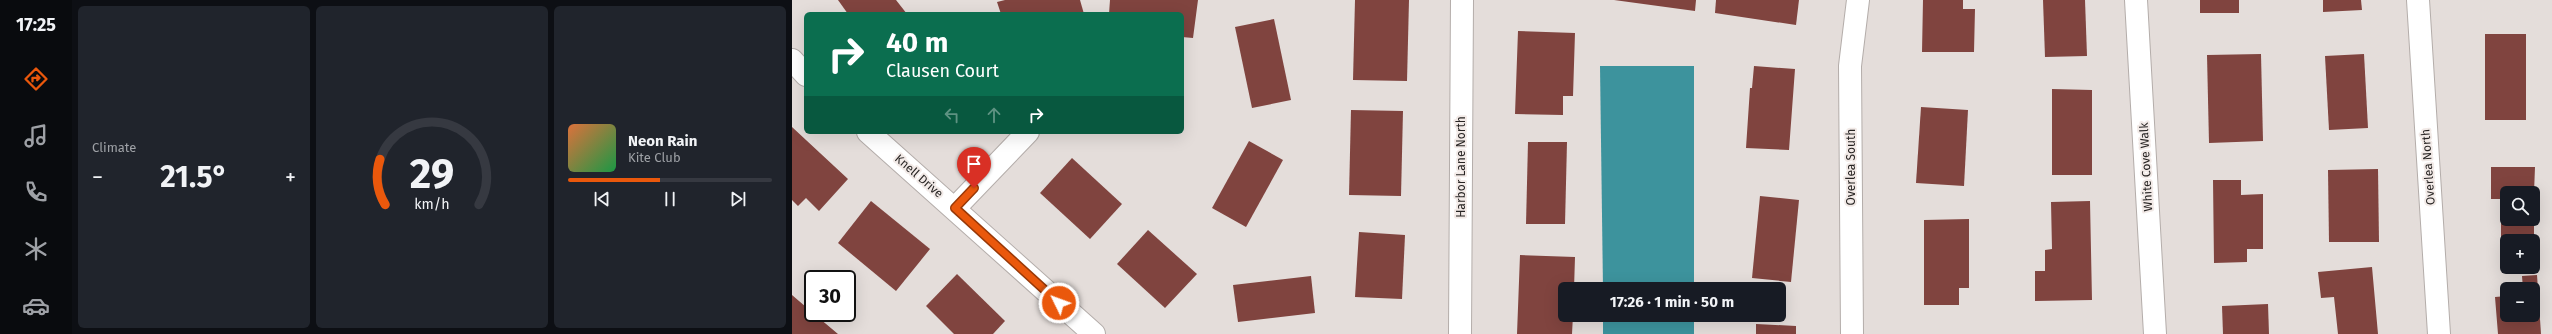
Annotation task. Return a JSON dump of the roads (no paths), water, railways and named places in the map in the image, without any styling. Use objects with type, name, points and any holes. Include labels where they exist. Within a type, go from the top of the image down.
[{"type":"street","name":"Harbor Lane North","points":[[1460,334],[1462,0]]},
{"type":"street","name":"Overlea South","points":[[1852,334],[1850,66],[1858,0]]},
{"type":"street","name":"White Cove Walk","points":[[2136,0],[2155,334]]},
{"type":"street","name":"Overlea North","points":[[2418,0],[2439,334]]},
{"type":"street","points":[[792,60],[804,74]]},
{"type":"street","name":"Knell Drive","points":[[870,134],[955,208],[1094,334]]},
{"type":"street","points":[[955,208],[1026,134]]},
{"type":"water","points":[[1600,66],[1694,66],[1694,282],[1603,282]]},
{"type":"water","points":[[1603,322],[1694,322],[1694,334],[1603,334]]}]
